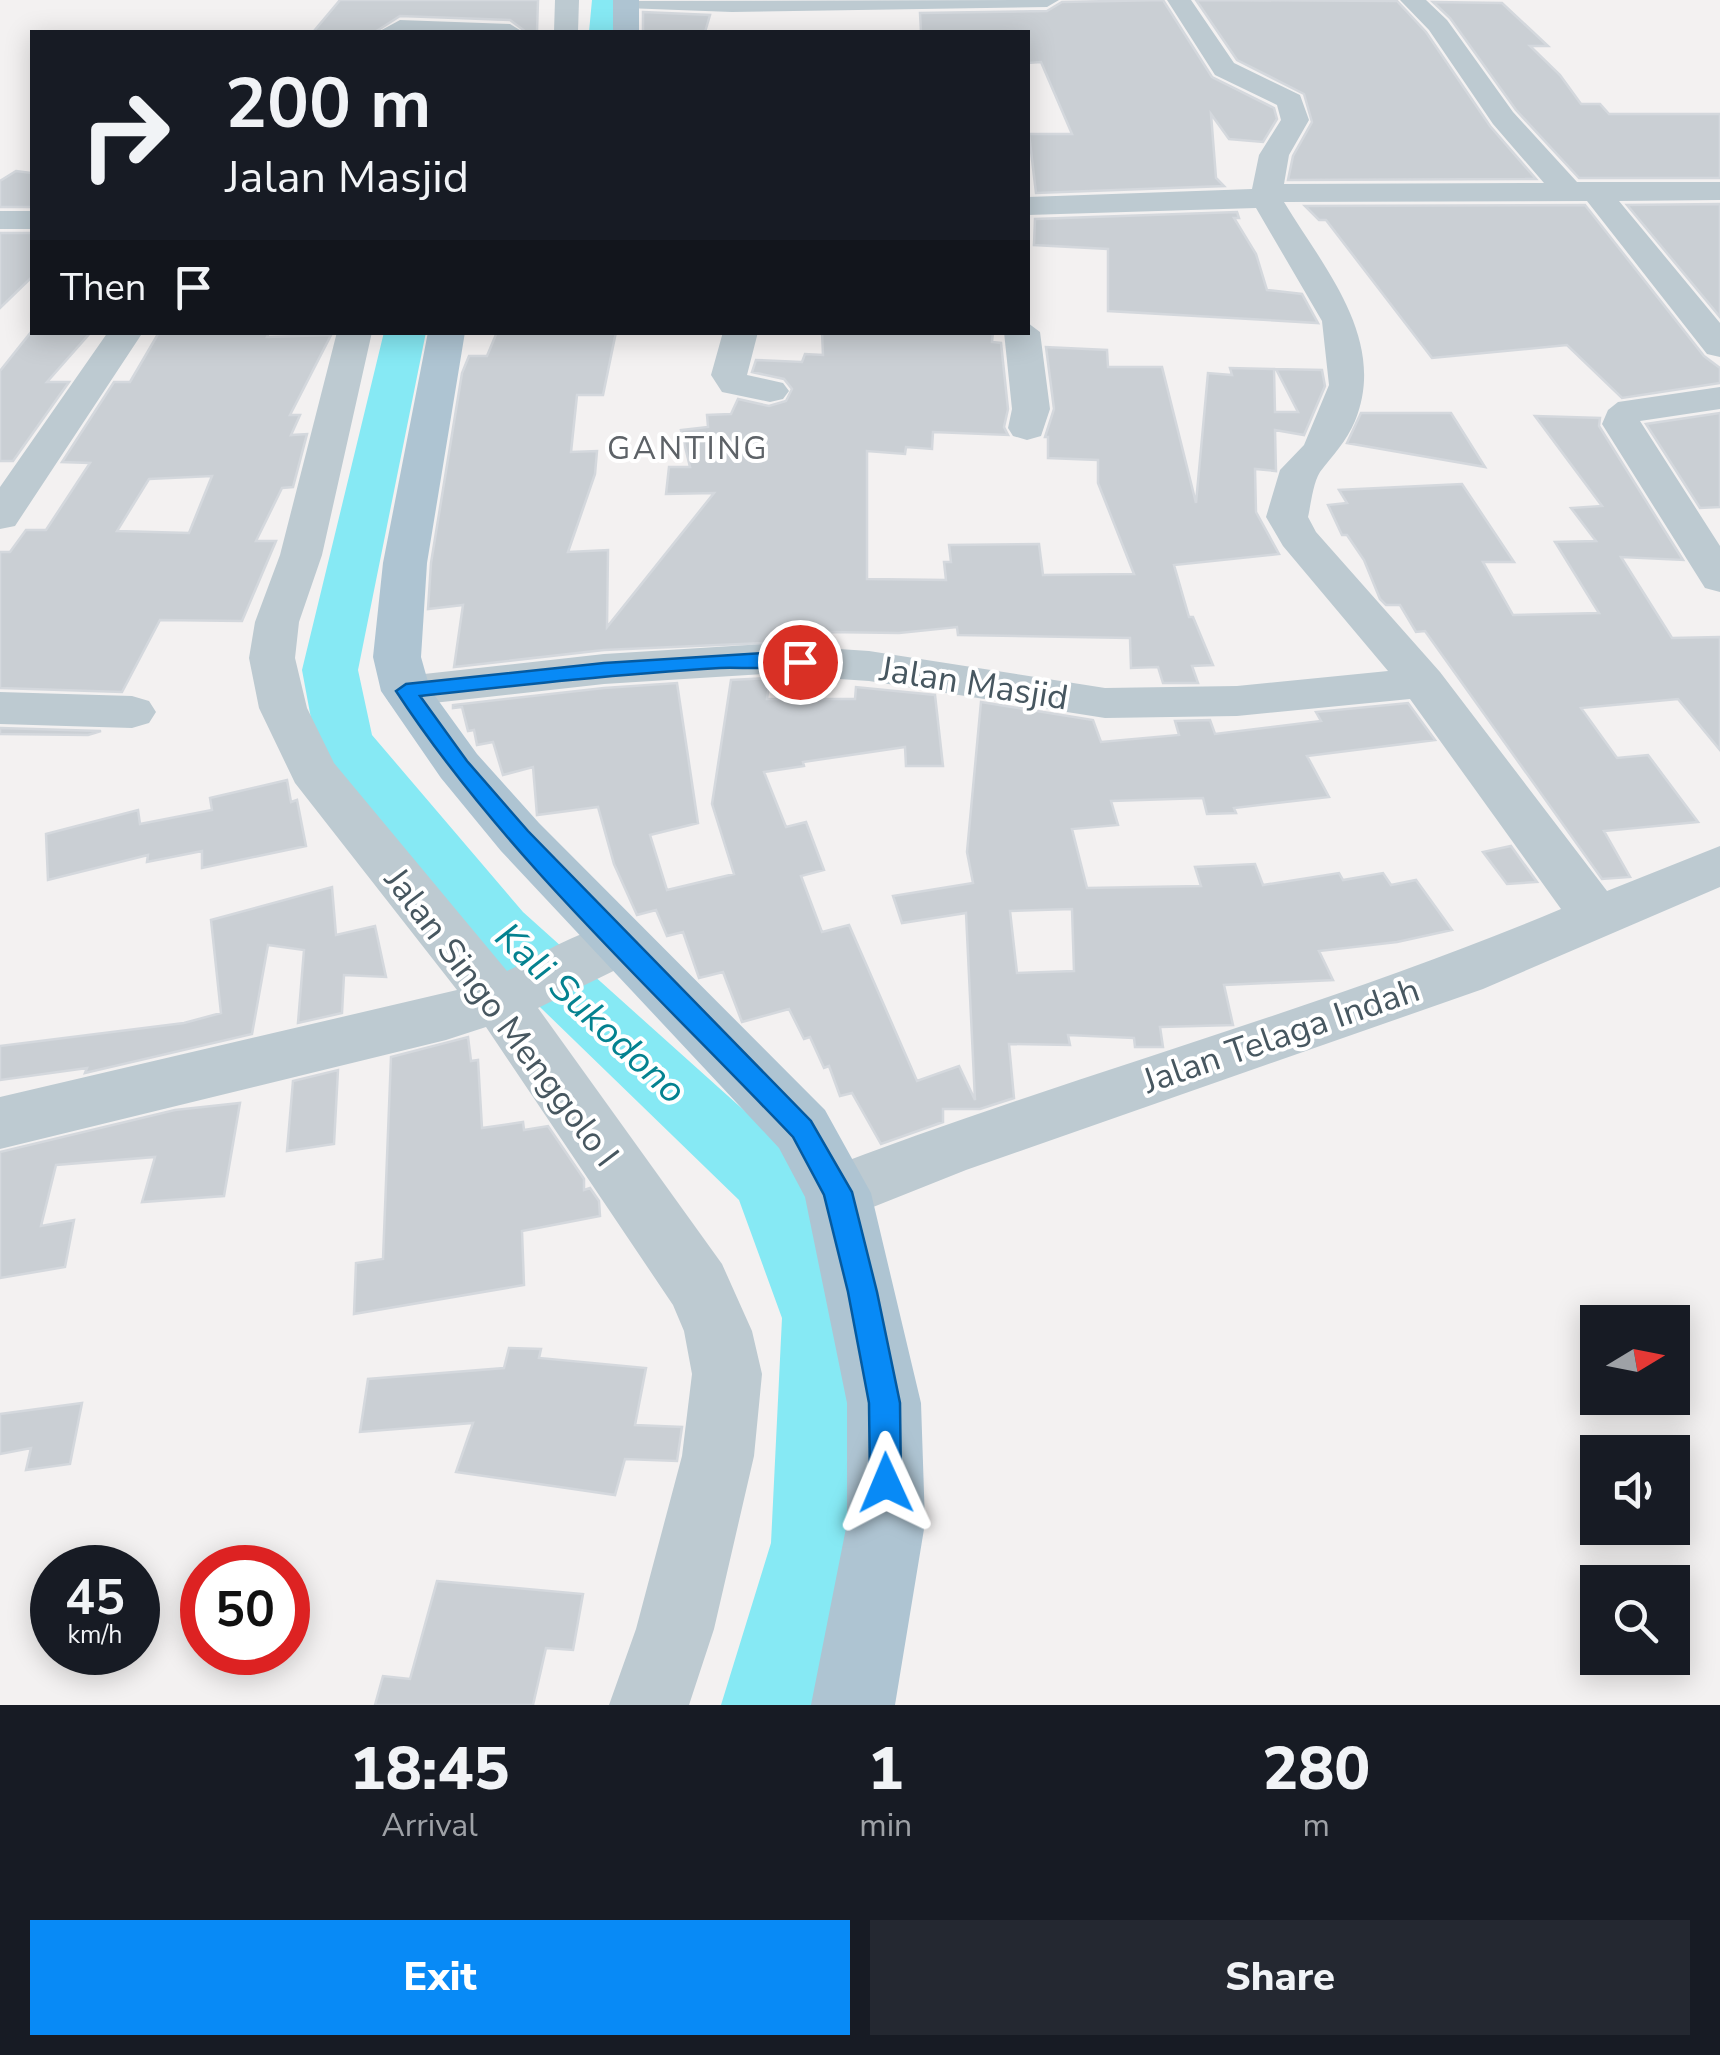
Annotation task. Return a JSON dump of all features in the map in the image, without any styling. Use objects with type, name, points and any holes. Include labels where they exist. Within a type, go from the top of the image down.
[{"type":"main road","points":[[625,1],[626,30]]},
{"type":"main road","points":[[446,335],[405,563],[398,658],[406,691],[459,766],[614,947],[802,1129],[838,1192],[863,1292],[884,1403],[886,1523],[853,1705]]},
{"type":"street","points":[[566,30],[567,0]]},
{"type":"street","points":[[625,1],[885,4],[1047,0]]},
{"type":"street","points":[[1179,0],[1224,69],[1290,101],[1295,120],[1274,155],[1266,196],[1339,321],[1347,386],[1320,451],[1300,470],[1287,517],[1298,537],[1423,682],[1598,919]]},
{"type":"street","points":[[1412,0],[1438,25],[1503,118],[1583,192],[1720,346]]},
{"type":"street","points":[[885,4],[896,30]]},
{"type":"street","points":[[396,30],[455,30]]},
{"type":"street","points":[[1030,206],[1266,196],[1720,191]]},
{"type":"street","points":[[0,220],[30,220]]},
{"type":"street","points":[[0,517],[124,335]]},
{"type":"street","name":"Jalan Singo Menggolo I","points":[[354,335],[300,555],[278,622],[272,658],[284,708],[313,771],[505,997],[522,1030],[698,1286],[718,1331],[727,1374],[718,1456],[675,1629],[649,1705]]},
{"type":"street","points":[[739,335],[730,375],[735,384],[770,391]]},
{"type":"street","points":[[1022,335],[1031,409],[1027,428]]},
{"type":"street","points":[[1720,398],[1632,410],[1621,418],[1621,424],[1720,579]]},
{"type":"street","name":"Jalan Masjid","points":[[406,691],[604,669],[764,659],[870,666],[1105,703],[1237,702],[1423,682]]},
{"type":"street","points":[[0,708],[132,712]]},
{"type":"street","name":"Jalan Telaga Indah","points":[[838,1192],[946,1150],[1463,974],[1720,865]]},
{"type":"street","points":[[0,1122],[392,1032],[505,997],[614,947]]},
{"type":"building","points":[[340,0],[538,0],[537,30],[523,30],[510,20],[400,16],[378,30],[315,30]]},
{"type":"building","points":[[1163,0],[1212,77],[1274,108],[1277,119],[1263,142],[1229,139],[1211,114],[1216,178],[1224,186],[1036,193],[1030,134],[1072,134],[1041,62],[1030,63],[1030,30],[921,30],[920,13],[1047,11],[1062,2]]},
{"type":"building","points":[[1196,0],[1397,1],[1426,32],[1490,126],[1536,179],[1288,180],[1293,156],[1312,122],[1304,94],[1237,60]]},
{"type":"building","points":[[1433,2],[1502,3],[1548,46],[1530,46],[1560,75],[1581,104],[1600,104],[1609,114],[1720,114],[1720,178],[1579,178],[1516,110],[1450,18]]},
{"type":"building","points":[[643,12],[710,15],[706,30],[643,30]]},
{"type":"building","points":[[16,171],[30,173],[30,207],[0,207],[0,181]]},
{"type":"building","points":[[1720,204],[1720,317],[1627,205]]},
{"type":"building","points":[[1585,205],[1704,356],[1720,368],[1720,383],[1622,398],[1567,345],[1432,358],[1326,220],[1319,220],[1305,206]]},
{"type":"building","points":[[1237,212],[1239,218],[1234,218],[1256,254],[1267,290],[1302,294],[1318,323],[1108,311],[1108,249],[1034,245],[1035,219]]},
{"type":"building","points":[[0,233],[30,233],[30,279],[0,308]]},
{"type":"building","points":[[30,333],[88,335],[47,382],[69,382],[13,461],[0,461],[0,371]]},
{"type":"building","points":[[157,335],[331,335],[290,415],[300,415],[291,435],[307,434],[293,487],[282,488],[256,541],[276,541],[242,621],[160,620],[122,692],[0,688],[0,552],[10,552],[26,530],[46,530],[90,463],[62,462],[114,382],[130,382]],"holes":[[[212,476],[189,533],[117,531],[149,479]]]},
{"type":"building","points":[[496,335],[615,335],[603,395],[577,395],[571,452],[597,451],[595,474],[568,552],[608,550],[607,627],[714,493],[666,494],[669,467],[690,467],[681,430],[708,427],[707,415],[731,414],[738,399],[769,406],[786,401],[792,389],[784,379],[752,372],[756,360],[802,362],[805,354],[823,355],[822,335],[993,335],[992,342],[1001,343],[1008,409],[1004,427],[1008,435],[933,432],[932,449],[906,447],[905,454],[867,451],[867,579],[946,580],[944,562],[951,562],[949,545],[1039,544],[1043,575],[1134,574],[1098,483],[1098,460],[1048,458],[1045,437],[1054,409],[1046,347],[1107,350],[1108,367],[1162,367],[1196,503],[1208,373],[1232,375],[1230,368],[1274,369],[1275,412],[1298,412],[1276,369],[1322,370],[1325,386],[1304,435],[1275,430],[1276,471],[1255,469],[1256,512],[1279,554],[1174,565],[1189,617],[1193,617],[1213,665],[1192,666],[1198,683],[1163,683],[1158,667],[1131,668],[1130,638],[958,635],[957,627],[899,633],[827,632],[826,638],[787,635],[786,642],[604,650],[454,667],[463,605],[428,609],[431,563],[462,373],[469,356],[487,356]]},
{"type":"building","points":[[1361,413],[1451,413],[1485,467],[1347,443]]},
{"type":"building","points":[[1720,413],[1720,507],[1700,508],[1646,424]]},
{"type":"building","points":[[1535,416],[1600,418],[1599,426],[1683,560],[1621,557],[1672,638],[1720,637],[1720,750],[1678,699],[1581,708],[1617,758],[1648,755],[1698,822],[1604,831],[1630,877],[1602,879],[1425,631],[1416,632],[1400,605],[1386,605],[1380,599],[1364,560],[1347,535],[1342,535],[1328,505],[1347,503],[1339,490],[1462,484],[1514,562],[1483,562],[1513,615],[1599,613],[1555,542],[1596,541],[1571,508],[1602,506]]},
{"type":"building","points":[[770,678],[767,699],[855,699],[856,687],[935,695],[943,766],[906,766],[905,747],[803,762],[804,766],[764,772],[786,827],[806,822],[824,870],[801,876],[822,932],[849,925],[917,1081],[959,1066],[975,1100],[966,913],[902,923],[893,896],[973,883],[967,852],[981,702],[1093,720],[1101,742],[1179,735],[1175,721],[1210,720],[1215,734],[1321,721],[1316,712],[1408,703],[1435,740],[1307,756],[1329,797],[1234,808],[1236,813],[1207,814],[1203,798],[1111,801],[1118,825],[1072,829],[1087,888],[1201,886],[1195,867],[1255,864],[1263,885],[1339,873],[1343,880],[1383,873],[1391,885],[1416,880],[1452,930],[1397,942],[1319,951],[1333,980],[1224,985],[1233,1025],[1160,1027],[1163,1047],[1135,1047],[1134,1038],[1068,1035],[1070,1045],[1009,1044],[1014,1098],[980,1109],[943,1109],[943,1122],[881,1144],[852,1093],[840,1096],[829,1066],[824,1068],[810,1037],[804,1039],[789,1009],[742,1022],[723,972],[699,978],[683,932],[667,936],[656,910],[637,915],[614,864],[598,807],[537,815],[533,767],[503,775],[493,742],[477,745],[474,730],[468,731],[462,707],[453,708],[604,688],[677,683],[698,823],[650,835],[667,890],[734,874],[712,804],[731,680]],"holes":[[[1072,909],[1074,971],[1017,973],[1010,911]]]},
{"type":"building","points":[[0,728],[101,731],[88,735],[0,734]]},
{"type":"building","points":[[287,780],[291,802],[297,800],[306,846],[202,868],[202,851],[147,862],[148,855],[48,880],[46,834],[138,810],[140,824],[212,810],[210,798]]},
{"type":"building","points":[[1511,846],[1537,882],[1507,884],[1483,852]]},
{"type":"building","points":[[332,887],[336,935],[375,926],[386,977],[344,975],[342,1013],[298,1023],[304,950],[268,945],[252,1034],[85,1073],[87,1068],[0,1080],[0,1046],[184,1023],[221,1013],[211,920]]},
{"type":"building","points":[[468,1037],[471,1061],[478,1060],[482,1128],[523,1122],[524,1130],[548,1126],[584,1179],[584,1190],[590,1188],[599,1201],[600,1216],[522,1231],[524,1285],[354,1314],[356,1263],[383,1259],[391,1057]]},
{"type":"building","points":[[338,1070],[334,1144],[287,1151],[293,1081]]},
{"type":"building","points":[[240,1103],[224,1196],[142,1202],[155,1157],[56,1165],[41,1226],[74,1220],[65,1267],[0,1278],[0,1152],[175,1110]]},
{"type":"building","points":[[509,1348],[541,1349],[539,1358],[646,1368],[635,1425],[682,1427],[677,1461],[625,1459],[615,1495],[456,1472],[473,1423],[360,1432],[368,1379],[504,1368]]},
{"type":"building","points":[[82,1403],[70,1464],[26,1470],[31,1448],[0,1454],[0,1414]]},
{"type":"building","points":[[437,1581],[583,1594],[573,1650],[546,1648],[533,1705],[375,1705],[383,1676],[410,1679]]},
{"type":"waterway","name":"Kali Sukodono","points":[[604,30],[606,0]]},
{"type":"waterway","name":"Kali Sukodono","points":[[404,335],[330,670],[344,740],[500,929],[770,1181],[822,1318],[816,1543],[769,1705]]},
{"type":"district","name":"GANTING","points":[[688,448]]},
{"type":"route","points":[[800,662],[764,659],[604,669],[406,691],[459,766],[520,836],[802,1129],[838,1192],[863,1292],[884,1403],[886,1483]]}]
